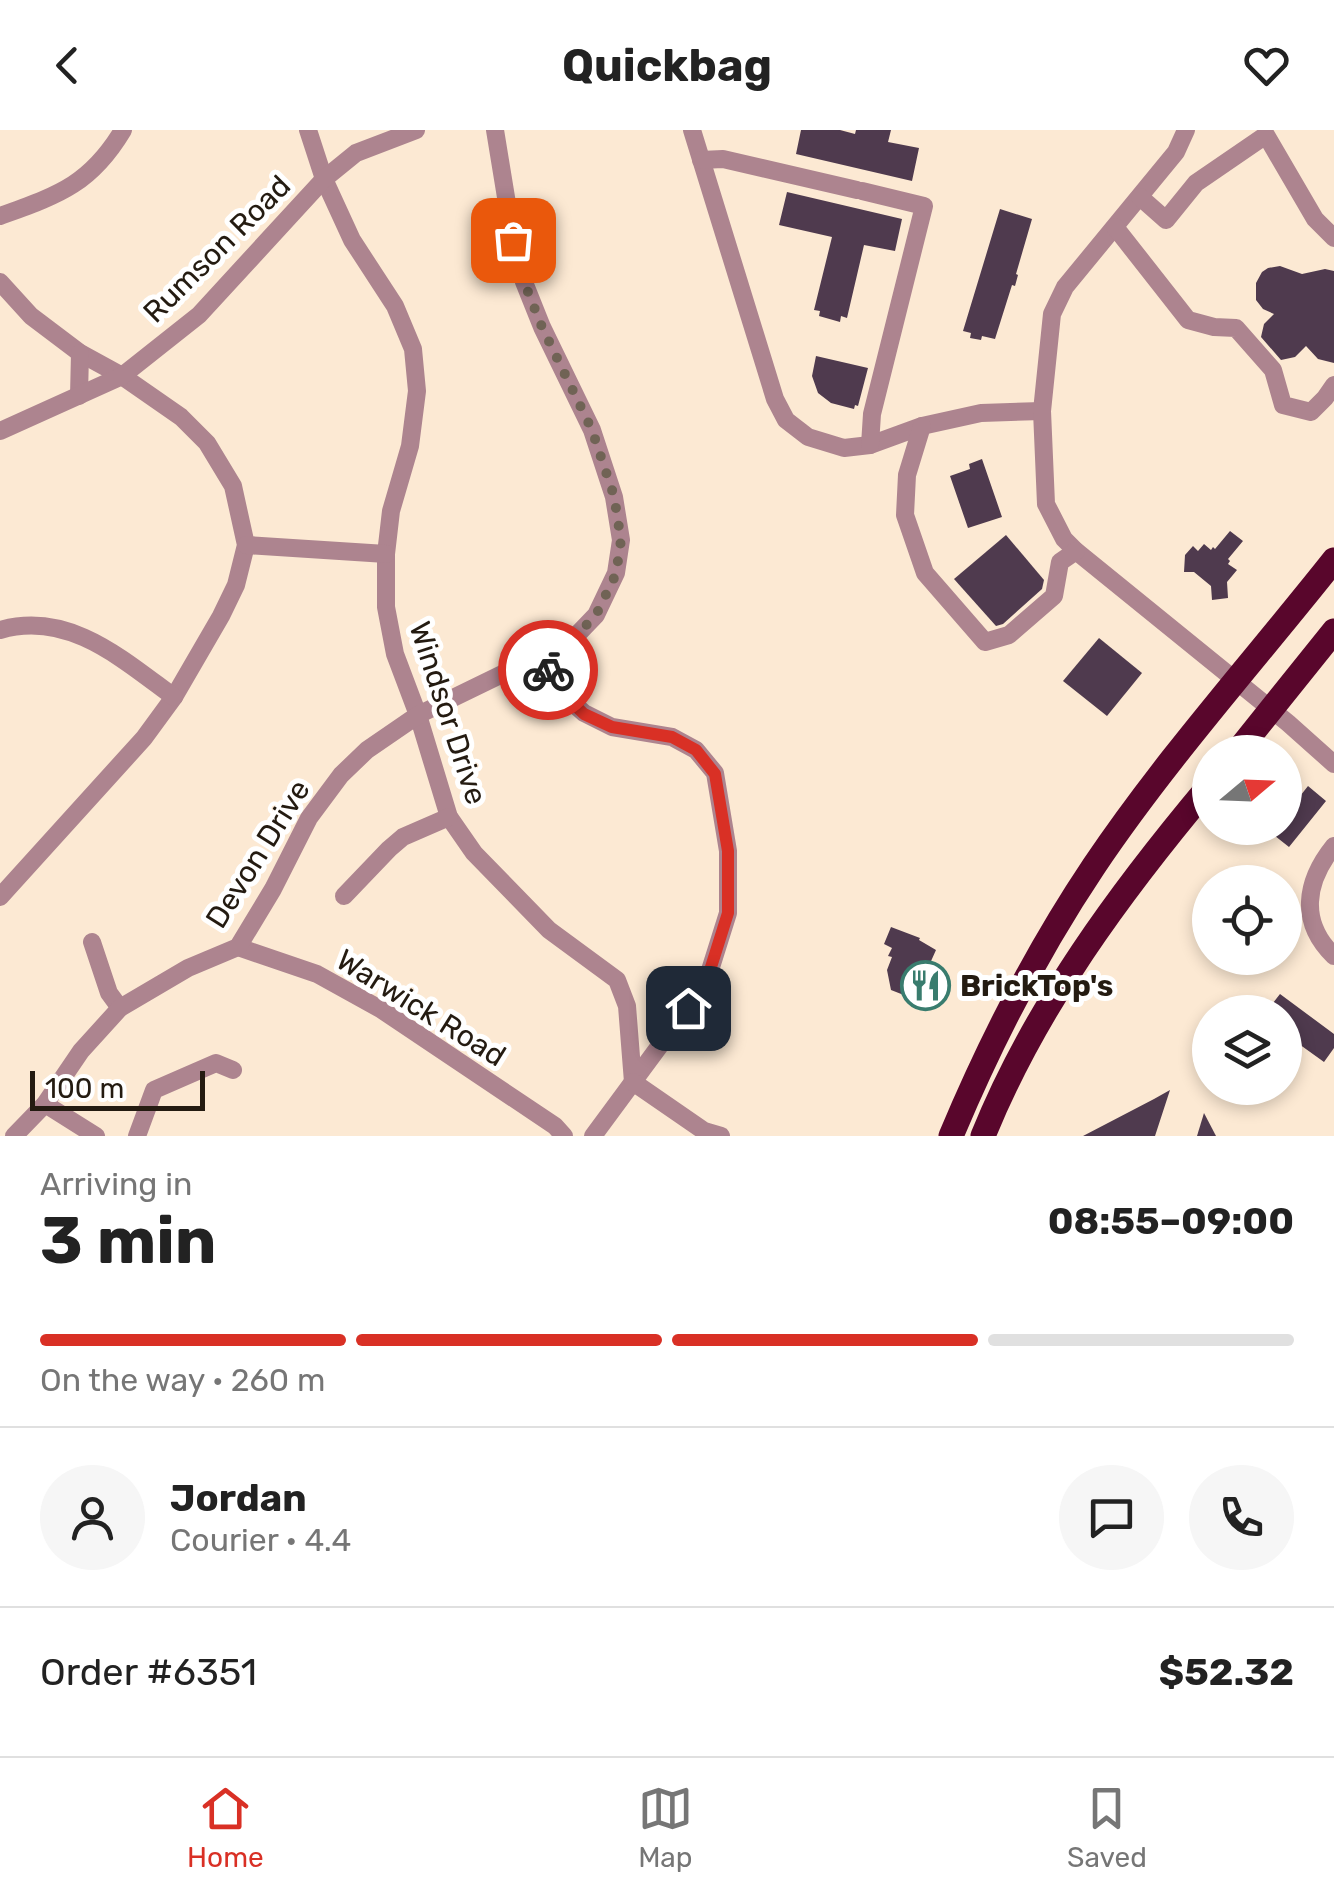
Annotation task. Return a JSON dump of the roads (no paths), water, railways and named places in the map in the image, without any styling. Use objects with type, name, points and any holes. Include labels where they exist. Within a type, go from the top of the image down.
[{"type":"highway","points":[[950,1136],[1034,964],[1092,869],[1154,784],[1334,560]]},
{"type":"highway","points":[[1250,735],[1334,631]]},
{"type":"highway","points":[[983,1136],[994,1108],[1065,980],[1151,855],[1192,806]]},
{"type":"street","points":[[0,216],[74,185],[96,168],[123,130]]},
{"type":"street","name":"Windsor Drive","points":[[308,130],[324,179],[352,240],[394,306],[413,350],[417,391],[410,446],[392,511],[386,554],[386,606],[396,654],[449,818],[474,852],[549,930],[618,980],[627,1006],[633,1082]]},
{"type":"street","name":"Rumson Road","points":[[0,431],[122,376],[199,315],[324,179],[356,153],[416,130]]},
{"type":"street","name":"Devon Drive","points":[[14,1136],[45,1104],[120,1008],[188,968],[238,948],[274,889],[309,818],[341,775],[367,750],[418,714],[572,640],[596,615],[616,574],[621,540],[614,496],[592,430],[524,282],[495,130]]},
{"type":"street","points":[[692,130],[775,399],[786,420],[808,437],[844,448],[870,445],[922,426],[981,413],[1042,411]]},
{"type":"street","points":[[1186,130],[1176,152],[1065,288],[1052,314],[1042,411],[1046,504],[1064,539],[1076,551],[1334,764]]},
{"type":"street","points":[[1140,196],[1166,220],[1196,183],[1266,135],[1315,220],[1334,238]]},
{"type":"street","points":[[701,160],[723,159],[924,206],[872,414],[870,445]]},
{"type":"street","points":[[1115,227],[1188,320],[1236,328],[1273,370],[1283,405],[1310,412],[1334,385]]},
{"type":"street","points":[[0,282],[31,316],[182,417],[207,443],[233,486],[246,546],[236,584],[221,616],[174,696],[144,738],[0,897]]},
{"type":"street","points":[[79,396],[80,352]]},
{"type":"street","points":[[922,426],[907,476],[905,515],[925,573],[986,642],[1008,634],[1054,596],[1060,562],[1076,551]]},
{"type":"street","points":[[246,546],[386,554]]},
{"type":"street","points":[[0,630],[26,624],[63,628],[102,644],[174,696]]},
{"type":"street","points":[[540,657],[560,691],[584,714],[612,727],[672,737],[696,750],[715,774],[728,851],[728,913],[706,983],[593,1136]]},
{"type":"street","points":[[344,896],[403,837],[449,818]]},
{"type":"street","points":[[1334,846],[1314,876],[1309,898],[1318,938],[1334,956]]},
{"type":"street","points":[[1314,876],[1334,888]]},
{"type":"street","points":[[92,942],[109,993],[120,1008]]},
{"type":"street","name":"Warwick Road","points":[[238,948],[317,974],[382,1010],[556,1126],[564,1136]]},
{"type":"street","points":[[137,1136],[154,1090],[216,1063],[233,1070]]},
{"type":"street","points":[[633,1082],[704,1131],[720,1136]]},
{"type":"street","points":[[45,1104],[96,1136]]},
{"type":"place","name":"BrickTop's","points":[[925,986]]}]
